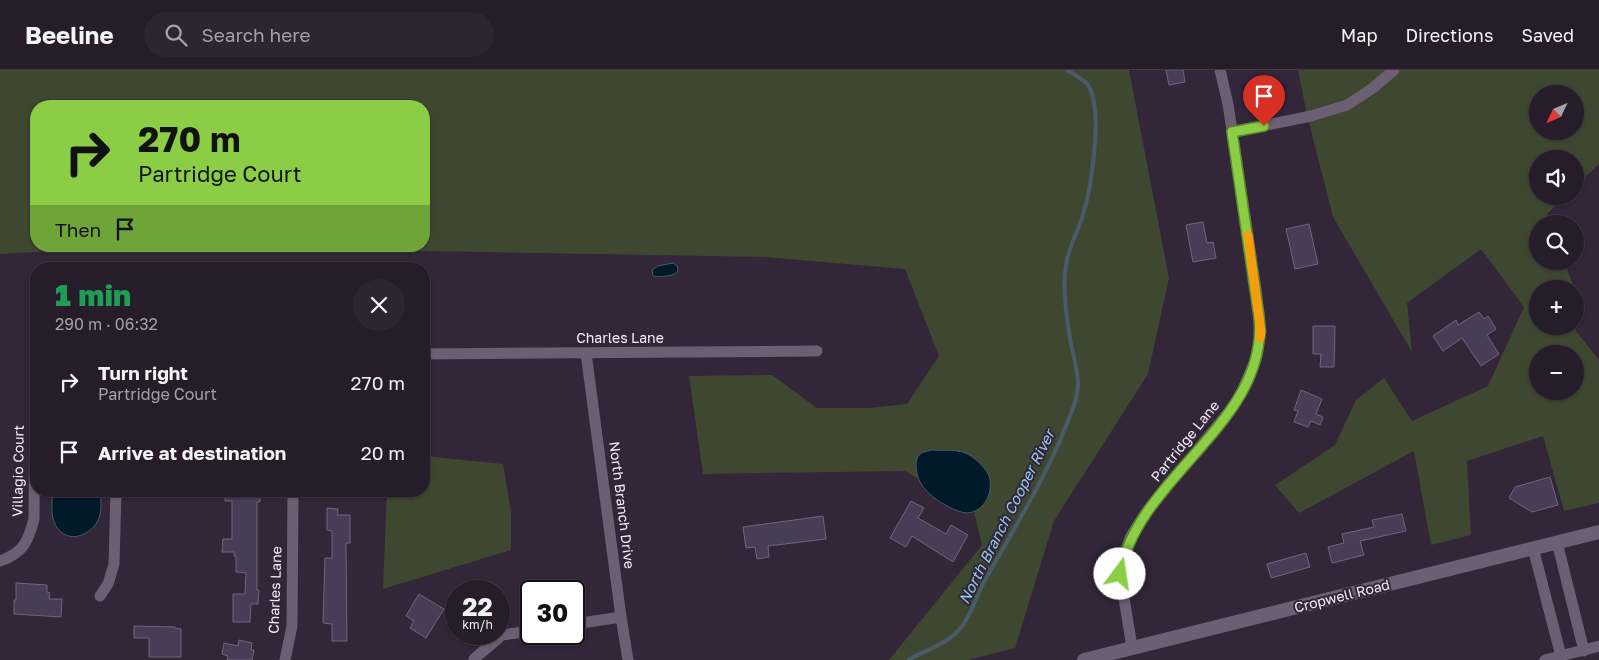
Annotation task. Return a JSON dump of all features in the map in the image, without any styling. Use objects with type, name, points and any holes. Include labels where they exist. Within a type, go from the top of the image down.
[{"type":"street","name":"Partridge Lane","points":[[1132,647],[1120,574],[1122,560],[1131,536],[1147,510],[1242,394],[1257,356],[1261,332],[1232,132],[1220,70]]},
{"type":"street","points":[[1232,132],[1312,116],[1347,105],[1373,88],[1394,70]]},
{"type":"street","name":"Charles Lane","points":[[430,354],[817,351]]},
{"type":"street","name":"North Branch Drive","points":[[586,353],[628,660]]},
{"type":"street","name":"Villagio Court","points":[[0,561],[12,557],[23,548],[34,519],[34,497]]},
{"type":"street","points":[[100,596],[108,584],[114,564],[116,497]]},
{"type":"street","name":"Charles Lane","points":[[284,660],[292,626],[293,497]]},
{"type":"street","name":"Cropwell Road","points":[[1084,660],[1599,532]]},
{"type":"street","points":[[1557,542],[1584,650]]},
{"type":"street","points":[[1533,548],[1562,656]]},
{"type":"street","points":[[585,622],[621,617]]},
{"type":"street","points":[[474,659],[502,635],[520,633]]},
{"type":"street","points":[[1545,660],[1599,646]]},
{"type":"green space","points":[[0,70],[1129,70],[1169,278],[1148,374],[1054,521],[1015,648],[968,660],[889,660],[982,545],[974,512],[905,471],[703,474],[689,376],[772,375],[817,408],[869,408],[907,404],[939,356],[905,269],[765,257],[430,251],[430,100],[30,100],[30,252],[34,252],[0,254]]},
{"type":"green space","points":[[1298,70],[1599,70],[1599,164],[1584,178],[1584,150],[1529,150],[1529,205],[1556,205],[1547,215],[1529,215],[1529,270],[1567,270],[1571,280],[1529,280],[1529,335],[1579,335],[1599,360],[1599,503],[1564,511],[1543,436],[1467,461],[1471,535],[1431,545],[1414,451],[1299,513],[1275,485],[1335,445],[1356,400],[1384,378],[1412,421],[1488,386],[1524,307],[1481,249],[1407,303],[1412,352],[1333,217],[1307,115]]},
{"type":"green space","points":[[430,457],[503,464],[511,512],[511,550],[383,589],[387,497],[430,497]]},
{"type":"water","points":[[673,263],[677,266],[678,271],[676,273],[667,276],[653,276],[652,270],[658,266]]},
{"type":"water","points":[[931,450],[952,450],[966,453],[984,468],[989,476],[990,488],[987,500],[979,509],[967,513],[958,511],[943,503],[926,490],[919,479],[916,462],[920,454]]},
{"type":"water","points":[[53,497],[101,497],[101,512],[96,524],[91,530],[79,536],[73,537],[61,532],[56,526],[52,509]]},
{"type":"building","points":[[1166,70],[1183,70],[1185,82],[1169,85]]},
{"type":"building","points":[[1203,222],[1207,243],[1213,242],[1216,258],[1193,262],[1186,225]]},
{"type":"building","points":[[1309,224],[1318,264],[1295,269],[1286,229]]},
{"type":"building","points":[[1479,312],[1484,319],[1488,316],[1496,329],[1487,335],[1499,354],[1481,366],[1462,338],[1443,351],[1433,336],[1456,320],[1458,325]]},
{"type":"building","points":[[1313,326],[1335,326],[1334,367],[1320,367],[1321,354],[1313,354]]},
{"type":"building","points":[[1301,390],[1322,399],[1316,414],[1323,417],[1320,425],[1311,421],[1308,427],[1294,422],[1298,411],[1294,410]]},
{"type":"building","points":[[1550,477],[1558,505],[1532,512],[1509,498],[1515,487]]},
{"type":"building","points":[[225,497],[260,497],[260,502],[257,502],[258,604],[251,604],[250,622],[233,622],[233,594],[245,594],[246,573],[236,572],[236,556],[234,556],[234,552],[222,552],[223,539],[232,539],[232,501],[225,501]]},
{"type":"building","points":[[911,501],[924,508],[918,518],[946,534],[951,525],[968,535],[953,562],[912,536],[906,547],[890,538]]},
{"type":"building","points":[[327,508],[338,509],[337,515],[350,515],[350,543],[346,543],[347,641],[332,641],[332,624],[323,623],[325,558],[332,558],[332,531],[327,530]]},
{"type":"building","points":[[1402,514],[1406,531],[1360,541],[1364,555],[1332,563],[1328,547],[1344,543],[1342,534],[1374,527],[1372,520]]},
{"type":"building","points":[[823,516],[826,539],[768,546],[769,557],[757,559],[755,547],[746,548],[743,527]]},
{"type":"building","points":[[1306,553],[1310,567],[1271,578],[1267,564]]},
{"type":"building","points":[[16,583],[47,585],[47,592],[50,593],[49,599],[62,599],[61,617],[14,614]]},
{"type":"building","points":[[419,594],[444,609],[426,638],[410,628],[414,621],[406,616]]},
{"type":"building","points":[[134,626],[175,627],[181,629],[181,657],[149,657],[149,638],[134,638]]},
{"type":"building","points":[[239,640],[252,643],[251,650],[254,650],[252,660],[227,660],[228,656],[222,654],[224,643],[238,646]]},
{"type":"waterway","name":"North Branch Cooper River","points":[[909,660],[949,639],[964,624],[984,582],[1044,474],[1062,436],[1076,398],[1078,380],[1067,315],[1065,275],[1067,259],[1083,215],[1089,187],[1096,130],[1093,97],[1088,85],[1067,70]]},
{"type":"slow traffic","points":[[1248,235],[1256,289],[1260,338]]},
{"type":"route","points":[[1120,574],[1122,560],[1131,536],[1147,510],[1242,394],[1257,356],[1261,332],[1232,132],[1264,126]]}]
